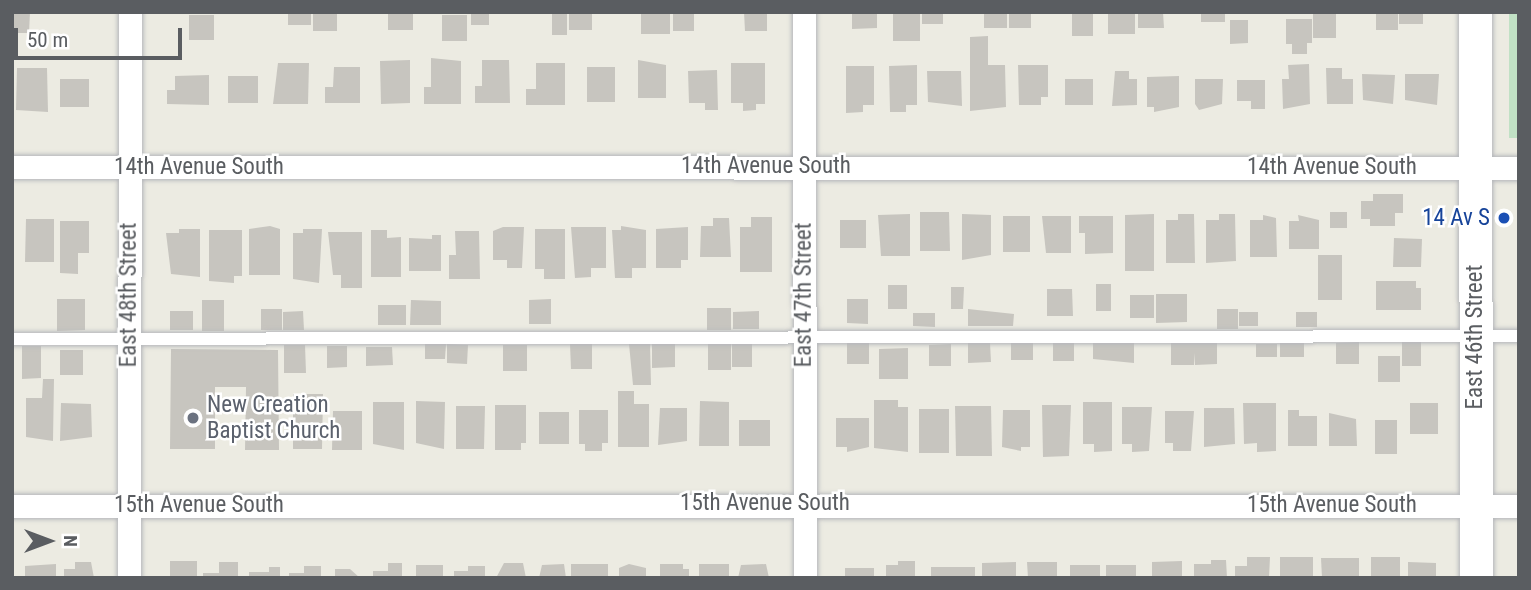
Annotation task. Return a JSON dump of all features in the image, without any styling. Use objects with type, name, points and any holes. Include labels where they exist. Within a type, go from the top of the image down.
[{"type":"main road","name":"East 46th Street","points":[[1475,12],[1476,578]]},
{"type":"street","name":"East 48th Street","points":[[129,578],[130,12]]},
{"type":"street","name":"East 47th Street","points":[[804,12],[805,578]]},
{"type":"street","name":"14th Avenue South","points":[[12,167],[1519,168]]},
{"type":"street","name":"15th Avenue South","points":[[12,506],[804,503],[1519,506]]},
{"type":"lane","points":[[12,339],[804,335],[1519,336]]},
{"type":"green space","points":[[1509,12],[1519,12],[1519,138],[1509,138]]},
{"type":"building","points":[[12,12],[30,12],[29,33],[12,33]]},
{"type":"building","points":[[288,12],[311,12],[311,25],[288,25]]},
{"type":"building","points":[[313,12],[337,12],[337,31],[313,31]]},
{"type":"building","points":[[388,12],[413,12],[413,30],[388,30]]},
{"type":"building","points":[[471,12],[489,12],[489,25],[471,25]]},
{"type":"building","points":[[569,12],[592,12],[592,30],[569,30]]},
{"type":"building","points":[[673,12],[694,12],[694,31],[673,31]]},
{"type":"building","points":[[744,12],[767,12],[767,31],[745,31]]},
{"type":"building","points":[[852,12],[877,12],[877,28],[852,29]]},
{"type":"building","points":[[922,12],[943,12],[943,24],[922,24]]},
{"type":"building","points":[[984,12],[1007,12],[1007,28],[984,28]]},
{"type":"building","points":[[1009,12],[1031,12],[1031,28],[1009,28]]},
{"type":"building","points":[[1108,12],[1135,12],[1135,34],[1108,34]]},
{"type":"building","points":[[1138,12],[1163,12],[1164,28],[1138,28]]},
{"type":"building","points":[[1201,12],[1225,12],[1225,22],[1201,22]]},
{"type":"building","points":[[1313,12],[1336,12],[1336,38],[1313,38]]},
{"type":"building","points":[[1376,12],[1398,12],[1398,30],[1376,30]]},
{"type":"building","points":[[1399,12],[1423,12],[1423,24],[1399,24]]},
{"type":"building","points":[[552,13],[567,13],[567,35],[552,35]]},
{"type":"building","points":[[641,13],[670,13],[670,34],[641,34]]},
{"type":"building","points":[[893,14],[920,14],[920,41],[893,41]]},
{"type":"building","points":[[1072,14],[1093,14],[1093,36],[1072,36]]},
{"type":"building","points":[[189,15],[214,15],[214,40],[189,40]]},
{"type":"building","points":[[442,15],[467,15],[467,41],[442,41]]},
{"type":"building","points":[[1286,19],[1312,19],[1312,43],[1307,43],[1307,54],[1292,54],[1292,44],[1286,44]]},
{"type":"building","points":[[1230,20],[1248,20],[1248,43],[1230,44]]},
{"type":"building","points":[[988,36],[988,65],[1005,65],[1006,107],[970,111],[970,37]]},
{"type":"building","points":[[431,58],[461,61],[461,104],[424,104],[424,87],[431,87]]},
{"type":"building","points":[[410,60],[410,103],[381,104],[380,61]]},
{"type":"building","points":[[482,60],[509,60],[510,103],[475,103],[475,86],[482,86]]},
{"type":"building","points":[[638,60],[666,65],[666,98],[638,98]]},
{"type":"building","points":[[278,63],[309,63],[308,104],[273,104]]},
{"type":"building","points":[[536,63],[565,63],[565,105],[526,105],[526,89],[536,89]]},
{"type":"building","points":[[731,63],[765,63],[765,104],[756,104],[756,110],[743,111],[743,103],[731,103]]},
{"type":"building","points":[[1309,64],[1310,104],[1283,109],[1282,79],[1289,79],[1288,65]]},
{"type":"building","points":[[917,65],[917,105],[906,105],[906,112],[890,112],[889,66]]},
{"type":"building","points":[[1018,65],[1048,65],[1048,97],[1041,97],[1041,105],[1019,105]]},
{"type":"building","points":[[846,66],[874,66],[874,105],[863,105],[863,112],[846,113]]},
{"type":"building","points":[[334,67],[360,67],[360,103],[325,103],[325,87],[333,87]]},
{"type":"building","points":[[587,67],[615,67],[615,102],[587,102]]},
{"type":"building","points":[[17,68],[47,68],[48,112],[16,110]]},
{"type":"building","points":[[1326,68],[1342,68],[1342,79],[1353,79],[1353,104],[1327,104]]},
{"type":"building","points":[[717,70],[718,110],[705,110],[705,103],[689,103],[688,71]]},
{"type":"building","points":[[927,71],[961,71],[962,106],[928,102]]},
{"type":"building","points":[[1115,71],[1129,71],[1129,79],[1137,79],[1137,105],[1112,106]]},
{"type":"building","points":[[1362,74],[1395,75],[1393,104],[1363,100]]},
{"type":"building","points":[[1405,74],[1439,74],[1437,105],[1405,100]]},
{"type":"building","points":[[209,75],[209,105],[167,104],[167,90],[175,90],[175,76]]},
{"type":"building","points":[[228,76],[258,76],[258,103],[228,103]]},
{"type":"building","points":[[1179,76],[1179,107],[1154,112],[1154,107],[1147,107],[1147,77]]},
{"type":"building","points":[[60,79],[89,79],[89,107],[60,107]]},
{"type":"building","points":[[1065,79],[1093,79],[1093,105],[1065,105]]},
{"type":"building","points":[[1195,79],[1223,79],[1222,104],[1199,110],[1195,104]]},
{"type":"building","points":[[1237,80],[1265,80],[1265,109],[1251,109],[1251,101],[1237,101]]},
{"type":"building","points":[[1373,194],[1403,194],[1403,213],[1395,213],[1395,226],[1370,226],[1370,219],[1361,219],[1361,201],[1373,201]]},
{"type":"building","points":[[920,212],[949,212],[950,251],[920,251]]},
{"type":"building","points":[[1330,212],[1347,212],[1347,228],[1330,228]]},
{"type":"building","points":[[910,214],[910,256],[881,256],[878,215]]},
{"type":"building","points":[[962,214],[991,215],[991,255],[962,260]]},
{"type":"building","points":[[1154,214],[1154,271],[1125,271],[1125,215]]},
{"type":"building","points":[[1178,214],[1194,214],[1195,263],[1166,263],[1166,220],[1178,220]]},
{"type":"building","points":[[1219,214],[1235,214],[1236,261],[1206,263],[1206,220],[1219,220]]},
{"type":"building","points":[[1263,215],[1276,218],[1277,257],[1250,257],[1250,220],[1263,220]]},
{"type":"building","points":[[1298,215],[1319,220],[1319,249],[1289,249],[1289,221],[1299,221]]},
{"type":"building","points":[[1003,216],[1030,216],[1030,252],[1003,252]]},
{"type":"building","points":[[1042,216],[1071,216],[1071,253],[1046,253]]},
{"type":"building","points":[[1079,216],[1113,216],[1113,253],[1085,254],[1085,233],[1079,233]]},
{"type":"building","points":[[751,217],[772,217],[772,272],[740,272],[740,227],[751,227]]},
{"type":"building","points":[[713,218],[729,218],[731,257],[700,257],[701,226],[713,226]]},
{"type":"building","points":[[26,219],[54,219],[54,262],[25,262]]},
{"type":"building","points":[[840,220],[866,220],[866,248],[840,248]]},
{"type":"building","points":[[60,221],[89,221],[89,253],[78,253],[78,274],[60,273]]},
{"type":"building","points":[[270,226],[280,229],[280,275],[249,275],[249,229]]},
{"type":"building","points":[[621,226],[646,230],[646,268],[632,268],[632,278],[615,278],[612,230],[621,230]]},
{"type":"building","points":[[503,227],[524,227],[522,268],[507,268],[507,260],[493,260],[493,231]]},
{"type":"building","points":[[571,227],[606,227],[606,268],[591,268],[591,277],[575,278]]},
{"type":"building","points":[[688,227],[688,260],[681,260],[681,268],[656,268],[656,229]]},
{"type":"building","points":[[179,229],[200,229],[200,277],[171,274],[166,233],[179,233]]},
{"type":"building","points":[[303,229],[322,229],[319,283],[293,279],[293,233],[303,233]]},
{"type":"building","points":[[535,229],[565,229],[565,279],[544,279],[544,269],[535,269]]},
{"type":"building","points":[[209,230],[242,230],[242,276],[234,276],[234,283],[209,281]]},
{"type":"building","points":[[371,230],[387,230],[387,238],[401,237],[401,277],[371,277]]},
{"type":"building","points":[[455,231],[479,231],[480,279],[449,279],[449,255],[456,255]]},
{"type":"building","points":[[328,232],[362,232],[362,288],[341,288],[341,275],[333,275]]},
{"type":"building","points":[[432,235],[441,235],[441,271],[409,271],[409,238],[432,239]]},
{"type":"building","points":[[1394,238],[1422,239],[1421,267],[1393,267]]},
{"type":"building","points":[[1318,255],[1342,255],[1342,300],[1318,300]]},
{"type":"building","points":[[1376,281],[1416,281],[1416,288],[1421,288],[1421,310],[1376,310]]},
{"type":"building","points":[[1096,284],[1111,284],[1111,311],[1096,311]]},
{"type":"building","points":[[888,285],[907,285],[907,309],[888,309]]},
{"type":"building","points":[[951,287],[964,287],[963,309],[951,309]]},
{"type":"building","points":[[1047,289],[1072,289],[1073,316],[1047,316]]},
{"type":"building","points":[[1156,294],[1187,294],[1187,322],[1156,323]]},
{"type":"building","points":[[1130,295],[1154,295],[1154,318],[1130,318]]},
{"type":"building","points":[[57,299],[85,299],[85,330],[57,331]]},
{"type":"building","points":[[551,299],[551,324],[529,324],[529,300]]},
{"type":"building","points":[[847,299],[868,299],[868,324],[847,323]]},
{"type":"building","points":[[202,300],[224,300],[224,331],[202,331]]},
{"type":"building","points":[[411,300],[441,301],[441,325],[410,325]]},
{"type":"building","points":[[378,305],[406,305],[406,325],[378,325]]},
{"type":"building","points":[[707,308],[731,308],[731,330],[707,330]]},
{"type":"building","points":[[261,309],[282,309],[282,330],[261,330]]},
{"type":"building","points":[[968,309],[1014,314],[1013,326],[968,326]]},
{"type":"building","points":[[1217,309],[1238,309],[1238,329],[1217,329]]},
{"type":"building","points":[[170,311],[193,311],[193,330],[170,330]]},
{"type":"building","points":[[303,311],[304,330],[283,330],[283,312]]},
{"type":"building","points":[[759,311],[759,329],[733,329],[733,312]]},
{"type":"building","points":[[1239,312],[1258,312],[1258,326],[1239,326]]},
{"type":"building","points":[[1296,312],[1317,312],[1317,327],[1296,327]]},
{"type":"building","points":[[913,313],[935,313],[935,327],[913,326]]},
{"type":"building","points":[[847,342],[869,342],[869,364],[847,364]]},
{"type":"building","points":[[1011,342],[1033,342],[1033,360],[1011,360]]},
{"type":"building","points":[[1093,342],[1134,342],[1134,363],[1093,359]]},
{"type":"building","points":[[1171,342],[1217,342],[1217,364],[1195,365],[1195,353],[1194,365],[1171,365]]},
{"type":"building","points":[[1359,342],[1359,364],[1336,364],[1336,343]]},
{"type":"building","points":[[1402,342],[1421,342],[1421,366],[1402,366]]},
{"type":"building","points":[[968,343],[990,343],[991,362],[968,363]]},
{"type":"building","points":[[1053,343],[1074,343],[1074,361],[1053,361]]},
{"type":"building","points":[[1280,343],[1304,343],[1304,357],[1280,357]]},
{"type":"building","points":[[425,344],[446,344],[445,359],[425,359]]},
{"type":"building","points":[[447,344],[468,345],[467,364],[447,363]]},
{"type":"building","points":[[570,344],[592,344],[592,369],[571,369]]},
{"type":"building","points":[[629,344],[650,344],[651,385],[633,385]]},
{"type":"building","points":[[652,344],[675,344],[675,367],[652,368]]},
{"type":"building","points":[[708,344],[731,344],[731,370],[708,370]]},
{"type":"building","points":[[732,344],[752,344],[752,367],[732,367]]},
{"type":"building","points":[[951,344],[951,366],[929,366],[929,345]]},
{"type":"building","points":[[1256,344],[1277,344],[1277,357],[1256,357]]},
{"type":"building","points":[[284,345],[305,345],[306,373],[284,373]]},
{"type":"building","points":[[503,345],[527,345],[527,371],[503,371]]},
{"type":"building","points":[[22,346],[41,346],[41,378],[22,379]]},
{"type":"building","points":[[327,346],[347,346],[347,367],[327,368]]},
{"type":"building","points":[[366,347],[392,347],[393,365],[366,366]]},
{"type":"building","points":[[908,348],[908,379],[879,379],[879,349]]},
{"type":"building","name":"New Creation Baptist Church","points":[[171,349],[278,350],[279,450],[245,450],[246,387],[215,387],[215,449],[170,449]]},
{"type":"building","points":[[60,350],[83,350],[83,375],[60,375]]},
{"type":"building","points":[[1378,356],[1400,356],[1400,382],[1378,382]]},
{"type":"building","points":[[43,379],[54,379],[53,441],[26,437],[26,398],[42,398]]},
{"type":"building","points":[[618,391],[634,391],[634,404],[649,404],[649,447],[618,447]]},
{"type":"building","points":[[293,394],[323,394],[322,449],[293,449]]},
{"type":"building","points":[[874,400],[898,400],[898,407],[908,407],[908,452],[874,448]]},
{"type":"building","points":[[416,401],[445,402],[444,449],[416,443]]},
{"type":"building","points":[[700,401],[729,402],[729,446],[699,446]]},
{"type":"building","points":[[373,402],[404,402],[404,450],[373,444]]},
{"type":"building","points":[[1083,402],[1112,402],[1112,451],[1094,452],[1094,444],[1083,444]]},
{"type":"building","points":[[61,403],[91,404],[92,437],[60,441]]},
{"type":"building","points":[[1243,403],[1276,403],[1276,451],[1257,452],[1257,443],[1244,444]]},
{"type":"building","points":[[1410,403],[1438,403],[1438,434],[1410,434]]},
{"type":"building","points":[[495,405],[526,405],[526,443],[521,443],[521,450],[495,450]]},
{"type":"building","points":[[1042,405],[1071,405],[1069,456],[1043,457]]},
{"type":"building","points":[[456,406],[485,406],[484,449],[456,449]]},
{"type":"building","points":[[955,406],[991,406],[992,456],[956,456]]},
{"type":"building","points":[[1122,407],[1152,407],[1149,451],[1132,452],[1132,444],[1122,444]]},
{"type":"building","points":[[660,408],[687,408],[687,441],[658,445]]},
{"type":"building","points":[[1204,408],[1234,408],[1235,444],[1204,447]]},
{"type":"building","points":[[919,409],[949,409],[949,453],[919,453]]},
{"type":"building","points":[[579,410],[608,410],[608,443],[602,443],[602,451],[585,451],[585,444],[579,444]]},
{"type":"building","points":[[1003,410],[1030,410],[1030,447],[1021,447],[1021,451],[1002,447]]},
{"type":"building","points":[[1288,410],[1299,410],[1299,416],[1317,416],[1317,446],[1288,446]]},
{"type":"building","points":[[333,411],[362,411],[362,450],[332,450]]},
{"type":"building","points":[[1165,411],[1194,411],[1191,451],[1173,451],[1173,443],[1165,443]]},
{"type":"building","points":[[539,412],[569,412],[569,444],[539,444]]},
{"type":"building","points":[[1329,413],[1356,419],[1357,446],[1329,446]]},
{"type":"building","points":[[836,418],[869,418],[869,447],[847,452],[847,447],[836,447]]},
{"type":"building","points":[[739,420],[770,420],[770,446],[739,446]]},
{"type":"building","points":[[1375,420],[1397,420],[1397,454],[1375,454]]},
{"type":"building","points":[[1247,557],[1270,557],[1269,578],[1235,578],[1235,566],[1247,566]]},
{"type":"building","points":[[1280,557],[1313,557],[1313,578],[1280,578]]},
{"type":"building","points":[[1371,557],[1400,557],[1400,578],[1371,578]]},
{"type":"building","points":[[1321,558],[1359,558],[1359,578],[1322,578]]},
{"type":"building","points":[[1211,560],[1226,560],[1227,578],[1194,578],[1194,564],[1211,564]]},
{"type":"building","points":[[170,561],[197,561],[197,578],[170,578]]},
{"type":"building","points":[[898,561],[915,561],[915,578],[886,578],[886,565],[898,565]]},
{"type":"building","points":[[1182,561],[1182,578],[1152,578],[1152,562]]},
{"type":"building","points":[[75,562],[91,562],[94,578],[64,578],[64,569],[75,569]]},
{"type":"building","points":[[219,562],[238,562],[238,578],[203,578],[203,573],[219,573]]},
{"type":"building","points":[[1016,562],[1016,578],[982,578],[982,563]]},
{"type":"building","points":[[1027,562],[1057,562],[1057,578],[1028,578]]},
{"type":"building","points":[[1408,562],[1436,563],[1436,578],[1408,578]]},
{"type":"building","points":[[388,563],[402,563],[402,578],[373,578],[373,571],[388,571]]},
{"type":"building","points":[[504,563],[523,563],[526,578],[496,578]]},
{"type":"building","points":[[56,564],[56,578],[25,578],[25,566]]},
{"type":"building","points":[[564,564],[566,578],[539,578],[542,565]]},
{"type":"building","points":[[571,564],[608,564],[608,578],[571,578]]},
{"type":"building","points":[[629,564],[646,568],[646,578],[619,578],[619,568]]},
{"type":"building","points":[[660,564],[683,564],[683,569],[689,569],[689,578],[660,578]]},
{"type":"building","points":[[699,564],[729,564],[729,578],[699,578]]},
{"type":"building","points":[[766,564],[769,578],[738,578],[741,565]]},
{"type":"building","points":[[416,565],[443,565],[443,578],[416,578]]},
{"type":"building","points":[[1070,565],[1100,565],[1100,578],[1070,578]]},
{"type":"building","points":[[1106,565],[1136,565],[1136,578],[1106,578]]},
{"type":"building","points":[[304,566],[321,566],[321,578],[289,578],[289,573],[304,573]]},
{"type":"building","points":[[468,566],[485,566],[485,578],[454,578],[454,571],[468,571]]},
{"type":"building","points":[[269,567],[280,567],[280,578],[249,578],[249,572],[269,572]]},
{"type":"building","points":[[931,567],[975,567],[975,578],[931,578]]},
{"type":"building","points":[[845,568],[874,568],[874,578],[845,578]]},
{"type":"building","points":[[335,569],[350,569],[360,578],[335,578]]},
{"type":"place","name":"14 Av S","points":[[1504,218]]},
{"type":"place","name":"New Creation Baptist Church","points":[[193,418]]}]
